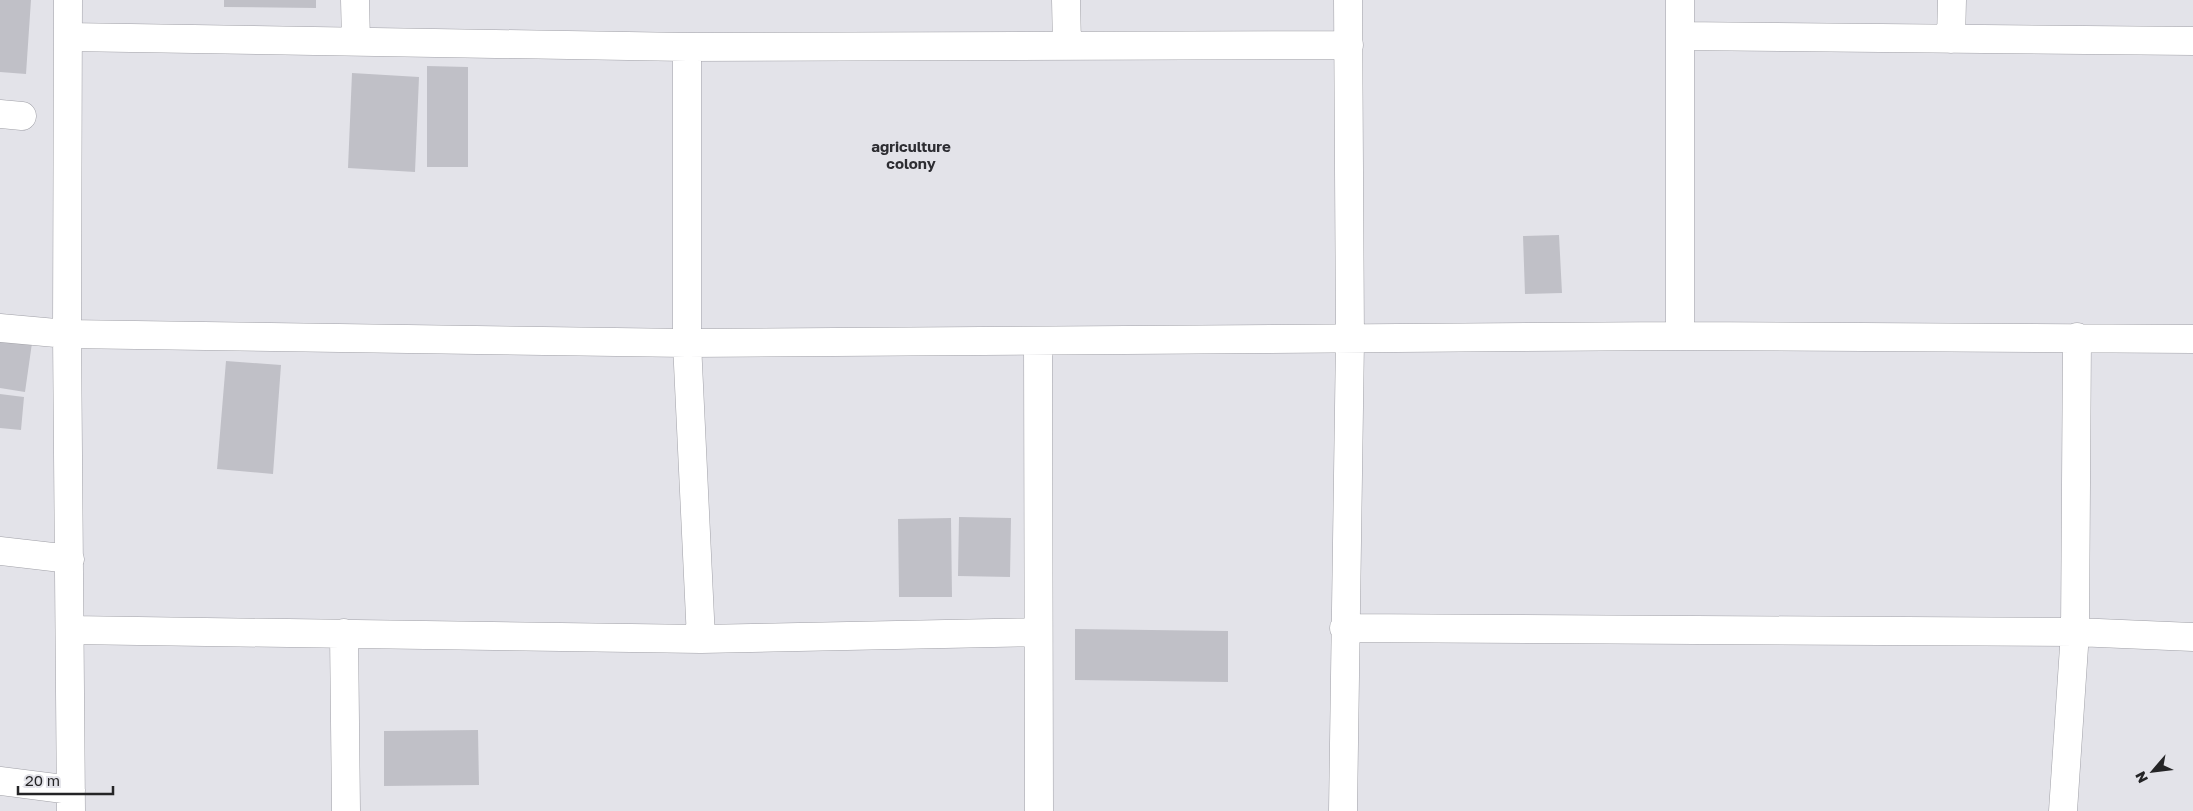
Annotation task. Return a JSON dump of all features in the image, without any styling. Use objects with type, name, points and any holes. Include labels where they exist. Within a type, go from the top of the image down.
[{"type":"street","points":[[0,781],[71,800],[67,334],[68,0]]},
{"type":"street","points":[[355,0],[356,41]]},
{"type":"street","points":[[1066,0],[1067,45]]},
{"type":"street","points":[[1343,811],[1344,628],[1350,340],[1348,0]]},
{"type":"street","points":[[1680,0],[1680,336]]},
{"type":"street","points":[[1951,38],[1952,0]]},
{"type":"street","points":[[1680,36],[2193,40]]},
{"type":"street","points":[[68,37],[687,47],[1349,45]]},
{"type":"street","points":[[687,47],[687,343],[701,639]]},
{"type":"street","points":[[0,328],[67,334],[687,343],[1350,340],[1680,336],[2193,339]]},
{"type":"street","points":[[2063,811],[2075,632],[2076,337]]},
{"type":"street","points":[[1038,341],[1039,811]]},
{"type":"street","points":[[0,552],[70,559]]},
{"type":"street","points":[[1344,628],[2075,632],[2193,638]]},
{"type":"street","points":[[71,630],[701,639],[1038,632]]},
{"type":"street","points":[[344,633],[346,811]]},
{"type":"building","points":[[0,0],[31,0],[26,74],[0,72]]},
{"type":"building","points":[[224,0],[316,0],[316,8],[224,7]]},
{"type":"building","points":[[427,66],[468,67],[468,167],[427,167]]},
{"type":"building","points":[[352,73],[419,77],[415,172],[348,168]]},
{"type":"building","points":[[1559,235],[1562,293],[1525,294],[1523,236]]},
{"type":"building","points":[[0,338],[32,343],[25,392],[0,388]]},
{"type":"building","points":[[226,361],[281,365],[273,474],[217,469]]},
{"type":"building","points":[[0,394],[24,397],[21,430],[0,428]]},
{"type":"building","points":[[959,517],[1011,518],[1010,577],[958,576]]},
{"type":"building","points":[[951,518],[952,597],[899,597],[898,519]]},
{"type":"building","points":[[1075,629],[1228,631],[1228,682],[1075,680]]},
{"type":"building","points":[[478,730],[479,785],[384,786],[384,731]]},
{"type":"district","name":"agriculture colony","points":[[911,156]]}]
